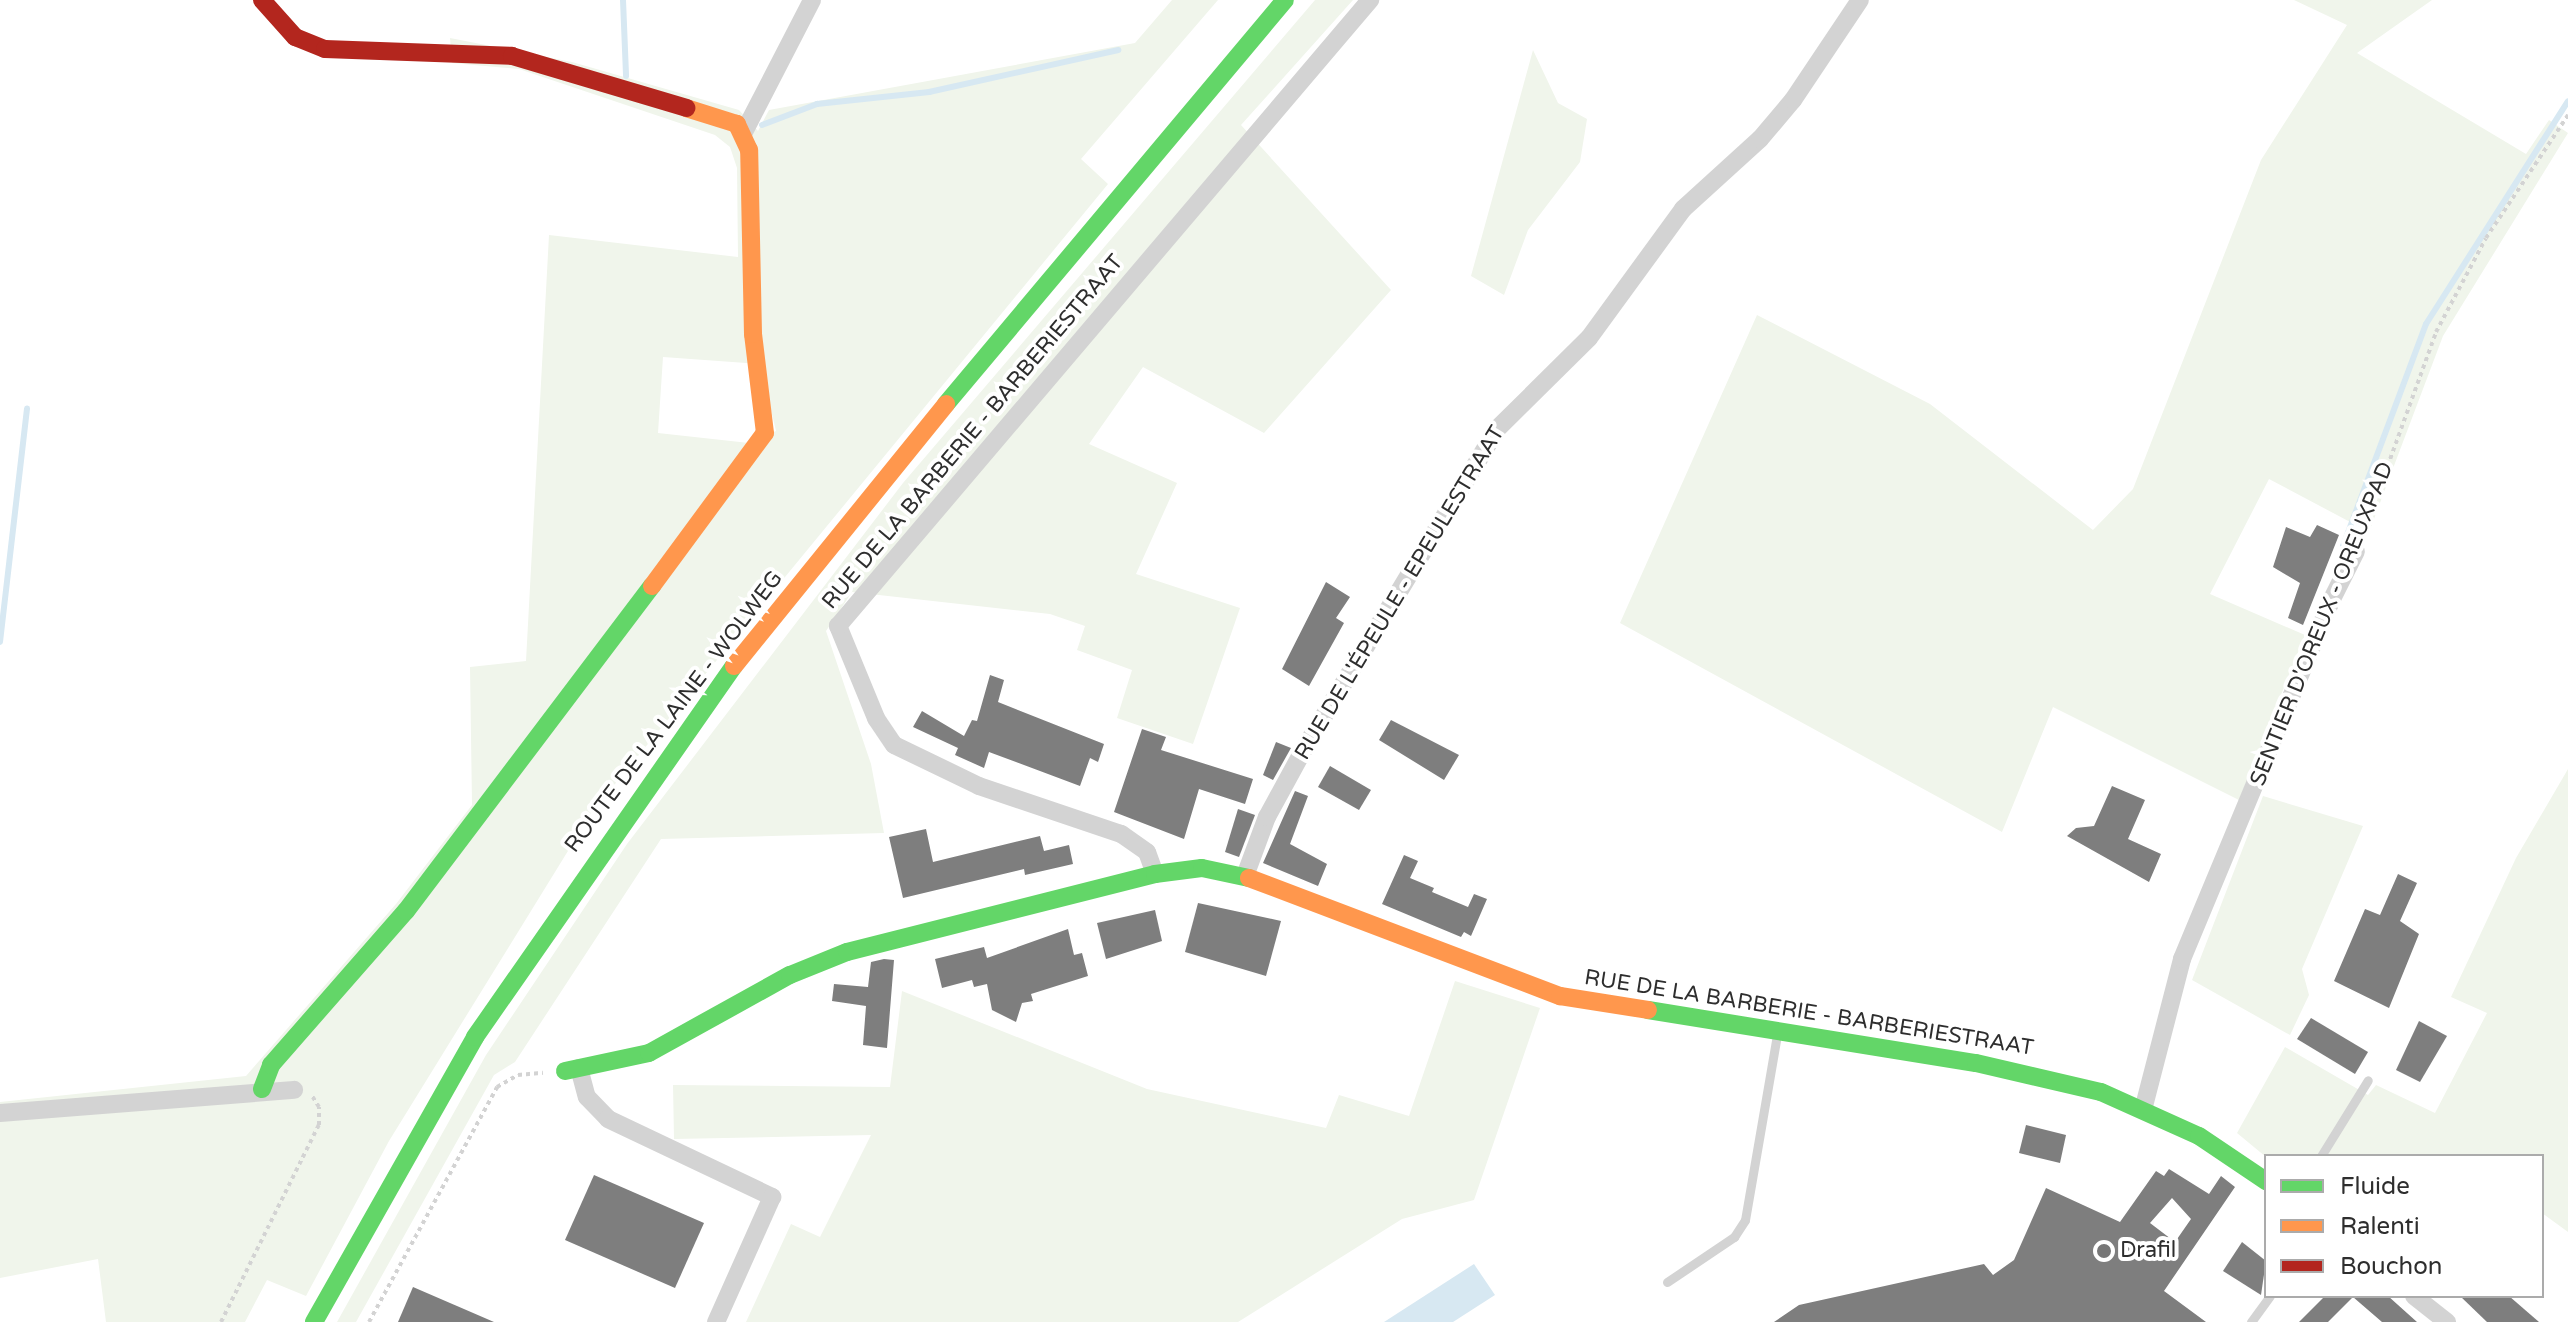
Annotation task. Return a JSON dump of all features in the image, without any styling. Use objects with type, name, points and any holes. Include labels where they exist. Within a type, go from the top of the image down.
[{"type":"main road","points":[[262,0],[295,37],[325,49],[512,56],[716,115],[744,132],[752,220],[753,334],[765,433],[517,768],[406,911],[271,1065],[262,1089]]},
{"type":"main road","name":"ROUTE DE LA LAINE - WOLWEG","points":[[314,1321],[475,1037],[704,704],[886,475],[1285,0]]},
{"type":"main road","name":"ROUTE DE LA LAINE - WOLWEG","points":[[1135,178],[1227,38]]},
{"type":"main road","name":"RUE DE LA BARBERIE - BARBERIESTRAAT","points":[[1155,874],[1202,868],[1245,876],[1560,996],[2032,1073],[2101,1092],[2199,1136],[2264,1180]]},
{"type":"main road","points":[[572,1069],[649,1053],[790,975],[847,952],[1155,874]]},
{"type":"street","points":[[744,132],[812,0]]},
{"type":"street","name":"RUE DE LA BARBERIE - BARBERIESTRAAT","points":[[1155,874],[1147,852],[1121,834],[979,786],[894,745],[876,718],[838,626],[1370,0]]},
{"type":"street","name":"RUE DE L'ÉPEULE - EPEULESTRAAT","points":[[1245,876],[1267,817],[1304,749],[1497,429],[1589,338],[1683,209],[1760,139],[1793,100],[1860,0]]},
{"type":"street","name":"SENTIER D'OREUX - OREUXPAD","points":[[2143,1110],[2182,959],[2329,605],[2356,551]]},
{"type":"street","points":[[572,1069],[587,1097],[608,1119],[772,1197],[716,1322]]},
{"type":"street","points":[[0,1113],[262,1089],[294,1090]]},
{"type":"street","points":[[2417,1298],[2447,1322]]},
{"type":"lane","points":[[1667,1282],[1734,1237],[1745,1220],[1778,1032]]},
{"type":"lane","points":[[2322,1154],[2368,1080]]},
{"type":"lane","points":[[2251,1322],[2269,1298]]},
{"type":"path","name":"SENTIER D'OREUX - OREUXPAD","points":[[2356,551],[2436,332],[2486,238],[2568,115]]},
{"type":"path","points":[[369,1322],[497,1087],[518,1075],[572,1069]]},
{"type":"path","points":[[221,1322],[319,1125],[315,1099],[294,1090]]},
{"type":"shaded area","points":[[1172,0],[1218,0],[1081,159],[1108,184],[592,812],[389,1141],[306,1296],[267,1280],[245,1322],[106,1322],[98,1259],[0,1278],[0,1102],[246,1076],[396,904],[472,805],[470,667],[526,661],[549,235],[738,257],[737,168],[730,147],[715,135],[519,69],[452,63],[450,38],[572,62],[739,110],[758,131],[769,110],[1135,43]],"holes":[[[663,357],[760,364],[776,431],[749,443],[658,433]]]},
{"type":"shaded area","points":[[1315,0],[1353,0],[1241,125],[1391,290],[1264,433],[1143,367],[1089,444],[1177,483],[1136,574],[1240,608],[1193,744],[1117,718],[1132,670],[1077,650],[1085,626],[1050,614],[852,592],[826,631],[871,764],[884,833],[661,839],[515,1062],[494,1075],[356,1322],[337,1322],[486,1055],[627,844],[903,483]]},
{"type":"shaded area","points":[[2294,0],[2432,0],[2357,53],[2526,154],[2549,120],[2568,133],[2443,336],[2369,532],[2269,479],[2210,594],[2305,635],[2239,800],[2053,707],[2002,832],[1620,623],[1757,315],[1930,404],[2093,530],[2133,489],[2261,160],[2347,25]]},
{"type":"shaded area","points":[[1533,50],[1558,103],[1587,119],[1580,162],[1528,230],[1504,295],[1471,276]]},
{"type":"shaded area","points":[[2568,769],[2568,1232],[2544,1214],[2544,1154],[2264,1155],[2237,1133],[2285,1047],[2368,1095],[2376,1085],[2435,1113],[2487,1013],[2451,997],[2516,858]]},
{"type":"shaded area","points":[[2263,796],[2363,826],[2302,969],[2309,995],[2290,1035],[2192,980]]},
{"type":"shaded area","points":[[1455,981],[1540,1008],[1474,1200],[1402,1219],[1238,1322],[746,1322],[791,1224],[820,1237],[871,1135],[674,1139],[673,1085],[890,1087],[902,991],[1147,1089],[1326,1128],[1339,1095],[1409,1116]]},
{"type":"shaded area","points":[[1474,1264],[1495,1295],[1453,1322],[1384,1322]]},
{"type":"building","points":[[2317,525],[2339,535],[2303,625],[2288,618],[2300,583],[2273,567],[2286,527],[2310,537]]},
{"type":"building","points":[[1326,582],[1350,597],[1336,618],[1344,623],[1309,686],[1282,669]]},
{"type":"building","points":[[990,675],[1004,680],[998,702],[1104,744],[1098,762],[1090,758],[1080,786],[989,752],[984,768],[955,755],[958,748],[913,727],[922,711],[964,736],[972,720],[977,721]]},
{"type":"building","points":[[1391,720],[1459,755],[1444,780],[1379,740]]},
{"type":"building","points":[[1142,729],[1166,737],[1161,750],[1253,779],[1245,804],[1199,789],[1184,839],[1114,812]]},
{"type":"building","points":[[1276,742],[1291,748],[1273,780],[1263,775]]},
{"type":"building","points":[[1330,766],[1371,790],[1359,810],[1318,787]]},
{"type":"building","points":[[2112,786],[2145,800],[2128,839],[2161,854],[2149,882],[2067,836],[2076,828],[2094,826]]},
{"type":"building","points":[[1295,791],[1308,796],[1290,844],[1327,864],[1318,886],[1263,863]]},
{"type":"building","points":[[1238,809],[1255,815],[1239,857],[1225,852]]},
{"type":"building","points":[[926,829],[933,862],[1040,836],[1044,851],[1069,845],[1073,864],[1025,875],[1024,869],[903,898],[889,837]]},
{"type":"building","points":[[1404,855],[1418,861],[1410,878],[1434,888],[1432,892],[1468,907],[1474,894],[1487,899],[1471,936],[1464,932],[1461,937],[1382,904]]},
{"type":"building","points":[[2398,874],[2417,883],[2400,921],[2419,934],[2389,1008],[2334,981],[2365,909],[2380,915]]},
{"type":"building","points":[[1198,903],[1281,921],[1266,976],[1185,952]]},
{"type":"building","points":[[1155,910],[1162,941],[1106,959],[1097,923]]},
{"type":"building","points":[[1068,929],[1074,955],[1082,953],[1088,976],[1031,994],[1033,1001],[1022,1003],[1016,1022],[992,1010],[987,984],[974,987],[972,980],[942,988],[935,959],[984,947],[987,958]]},
{"type":"building","points":[[894,960],[887,1048],[863,1045],[866,1006],[832,1001],[834,984],[868,987],[871,962]]},
{"type":"building","points":[[2311,1018],[2368,1052],[2355,1074],[2297,1039]]},
{"type":"building","points":[[2419,1021],[2447,1036],[2420,1082],[2396,1070]]},
{"type":"building","points":[[2026,1125],[2066,1135],[2060,1163],[2019,1153]]},
{"type":"building","name":"Drafil","points":[[2169,1169],[2209,1194],[2221,1176],[2235,1187],[2164,1291],[2206,1322],[1774,1322],[1799,1305],[1984,1264],[1993,1275],[2014,1260],[2046,1188],[2120,1222],[2156,1171],[2164,1176]],"holes":[[[2172,1198],[2191,1219],[2175,1242],[2150,1223]]]},
{"type":"building","points":[[594,1175],[704,1223],[675,1288],[565,1240]]},
{"type":"building","points":[[2242,1242],[2264,1259],[2261,1295],[2223,1271]]},
{"type":"building","points":[[413,1287],[494,1322],[398,1322]]},
{"type":"building","points":[[2323,1298],[2352,1298],[2328,1322],[2299,1322]]},
{"type":"building","points":[[2354,1298],[2390,1298],[2417,1322],[2382,1322]]},
{"type":"building","points":[[2462,1298],[2511,1298],[2539,1322],[2487,1322]]},
{"type":"waterway","points":[[623,0],[626,76]]},
{"type":"waterway","points":[[762,125],[817,104],[929,92],[1118,50]]},
{"type":"waterway","points":[[2343,546],[2426,324],[2568,101]]},
{"type":"waterway","points":[[0,642],[27,409]]},
{"type":"traffic: fast","points":[[946,404],[1285,0]]},
{"type":"traffic: fast","points":[[262,1089],[271,1065],[406,911],[652,586]]},
{"type":"traffic: fast","points":[[314,1322],[475,1037],[734,666]]},
{"type":"traffic: fast","points":[[565,1071],[649,1053],[790,975],[847,952],[1155,874],[1202,868],[1249,878]]},
{"type":"traffic: fast","points":[[1648,1010],[1976,1063],[2101,1092],[2199,1136],[2264,1180]]},
{"type":"traffic: slow","points":[[652,586],[765,433],[753,334],[749,150],[737,124],[686,108]]},
{"type":"traffic: slow","points":[[734,666],[946,404]]},
{"type":"traffic: slow","points":[[1249,878],[1560,996],[1648,1010]]},
{"type":"traffic: jam","points":[[262,0],[295,37],[325,49],[512,56],[686,108]]},
{"type":"place","name":"Drafil","points":[[2104,1251]]}]
